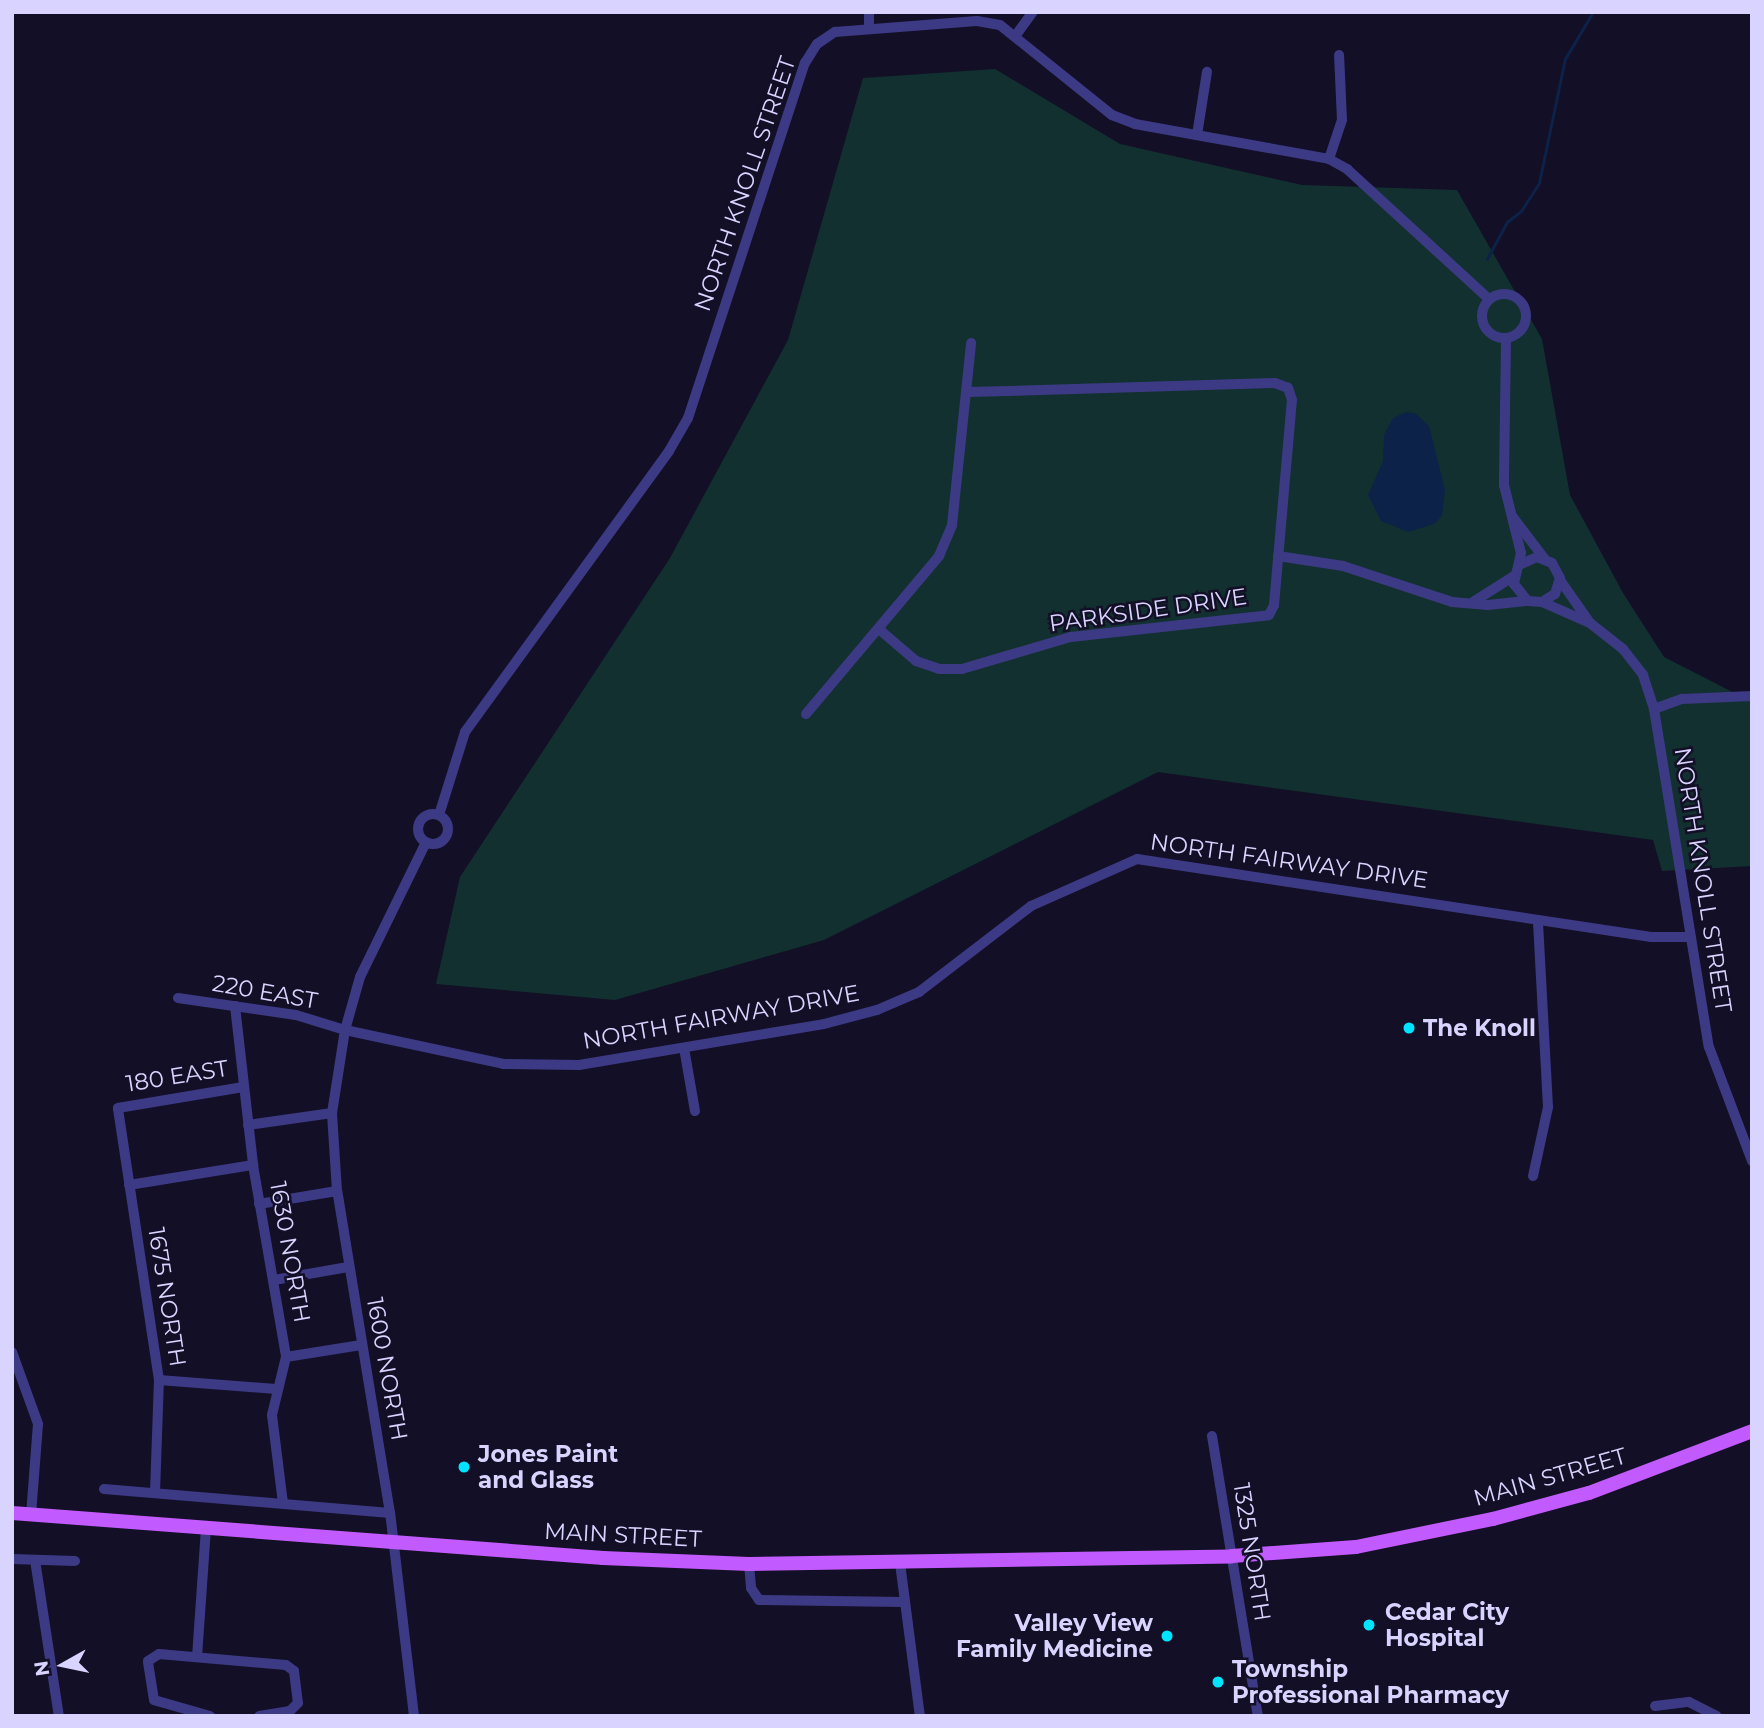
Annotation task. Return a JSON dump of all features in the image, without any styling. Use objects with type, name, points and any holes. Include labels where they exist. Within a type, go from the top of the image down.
[{"type":"main road","name":"MAIN STREET","points":[[12,1513],[391,1542],[749,1564],[1231,1556],[1356,1547],[1588,1493],[1752,1431]]},
{"type":"street","points":[[869,12],[869,28]]},
{"type":"street","points":[[1016,35],[1033,12]]},
{"type":"street","name":"NORTH KNOLL STREET","points":[[439,815],[465,732],[669,451],[688,418],[805,63],[817,44],[835,32],[977,21],[1000,25],[1016,35],[1112,115],[1197,135],[1329,159],[1347,169],[1489,299]]},
{"type":"street","points":[[1329,159],[1342,120],[1339,55]]},
{"type":"street","points":[[1197,135],[1207,72]]},
{"type":"street","points":[[1512,295],[1524,305],[1525,323],[1506,338],[1496,337],[1483,325],[1484,306],[1489,299],[1512,295]]},
{"type":"street","name":"NORTH KNOLL STREET","points":[[1506,338],[1503,485],[1521,564]]},
{"type":"street","points":[[806,714],[880,630],[939,556],[952,525],[968,392],[971,343]]},
{"type":"street","points":[[968,392],[1275,383],[1288,388],[1292,400],[1278,556]]},
{"type":"street","name":"NORTH KNOLL STREET","points":[[1512,516],[1544,558],[1552,563],[1590,623]]},
{"type":"street","name":"NORTH KNOLL STREET","points":[[1278,556],[1343,566],[1452,602],[1542,602],[1590,623],[1623,649],[1643,675],[1654,709],[1709,1047],[1752,1161]]},
{"type":"street","name":"PARKSIDE DRIVE","points":[[880,630],[916,661],[939,669],[962,669],[1071,637],[1269,615],[1278,556]]},
{"type":"street","points":[[1474,602],[1514,576],[1521,564],[1544,558]]},
{"type":"street","points":[[1514,576],[1517,591],[1528,601]]},
{"type":"street","points":[[1542,602],[1555,594],[1560,578]]},
{"type":"street","points":[[1654,709],[1682,699],[1752,696]]},
{"type":"street","name":"NORTH KNOLL STREET","points":[[426,842],[418,825],[424,816],[439,815]]},
{"type":"street","name":"NORTH KNOLL STREET","points":[[426,842],[435,844],[447,835],[448,826],[439,815]]},
{"type":"street","name":"NORTH KNOLL STREET","points":[[345,1030],[360,977],[426,842]]},
{"type":"street","name":"NORTH FAIRWAY DRIVE","points":[[345,1030],[538,1067],[684,1048],[877,1010],[919,992],[1031,906],[1137,859],[1651,937],[1689,937]]},
{"type":"street","points":[[1533,1176],[1548,1107],[1538,920]]},
{"type":"street","name":"220 EAST","points":[[178,998],[296,1015],[345,1030]]},
{"type":"street","name":"1630 NORTH","points":[[235,1006],[253,1165],[286,1357],[272,1415],[282,1503]]},
{"type":"street","name":"1600 NORTH","points":[[345,1030],[332,1113],[337,1191],[390,1513],[391,1542],[414,1716]]},
{"type":"street","points":[[684,1048],[695,1111]]},
{"type":"street","name":"180 EAST","points":[[118,1108],[243,1087]]},
{"type":"street","name":"1675 NORTH","points":[[118,1108],[159,1380],[155,1493]]},
{"type":"street","points":[[248,1125],[332,1113]]},
{"type":"street","points":[[130,1185],[253,1165]]},
{"type":"street","points":[[260,1204],[337,1191]]},
{"type":"street","points":[[274,1280],[348,1266]]},
{"type":"street","points":[[286,1357],[361,1345]]},
{"type":"street","points":[[12,1352],[38,1424],[31,1515]]},
{"type":"street","points":[[159,1380],[276,1390]]},
{"type":"street","name":"1325 NORTH","points":[[1212,1436],[1258,1716]]},
{"type":"street","points":[[104,1489],[390,1513]]},
{"type":"street","points":[[197,1657],[206,1528]]},
{"type":"street","points":[[12,1559],[75,1561]]},
{"type":"street","points":[[35,1560],[60,1716]]},
{"type":"street","points":[[900,1563],[920,1716]]},
{"type":"street","points":[[749,1564],[751,1588],[759,1600],[903,1602]]},
{"type":"street","points":[[210,1716],[154,1700],[148,1661],[159,1654],[286,1665],[294,1671],[298,1703],[290,1710],[259,1716]]},
{"type":"street","points":[[1655,1706],[1689,1702],[1717,1716]]},
{"type":"green space","points":[[995,69],[1120,144],[1302,185],[1457,190],[1542,339],[1570,495],[1623,593],[1664,657],[1752,702],[1752,866],[1662,871],[1653,840],[1158,772],[824,940],[615,1000],[436,984],[460,877],[670,558],[788,340],[863,78]]},
{"type":"water","points":[[1406,412],[1415,413],[1429,426],[1445,490],[1442,516],[1434,524],[1408,532],[1381,521],[1368,495],[1383,461],[1384,435],[1393,418]]},
{"type":"waterway","points":[[1487,259],[1507,222],[1521,211],[1539,183],[1565,59],[1593,12]]},
{"type":"place","name":"The Knoll","points":[[1409,1028]]},
{"type":"place","name":"Jones Paint and Glass","points":[[464,1467]]},
{"type":"place","name":"Cedar City Hospital","points":[[1369,1625]]},
{"type":"place","name":"Valley View Family Medicine","points":[[1167,1636]]},
{"type":"place","name":"Township Professional Pharmacy","points":[[1218,1682]]}]
